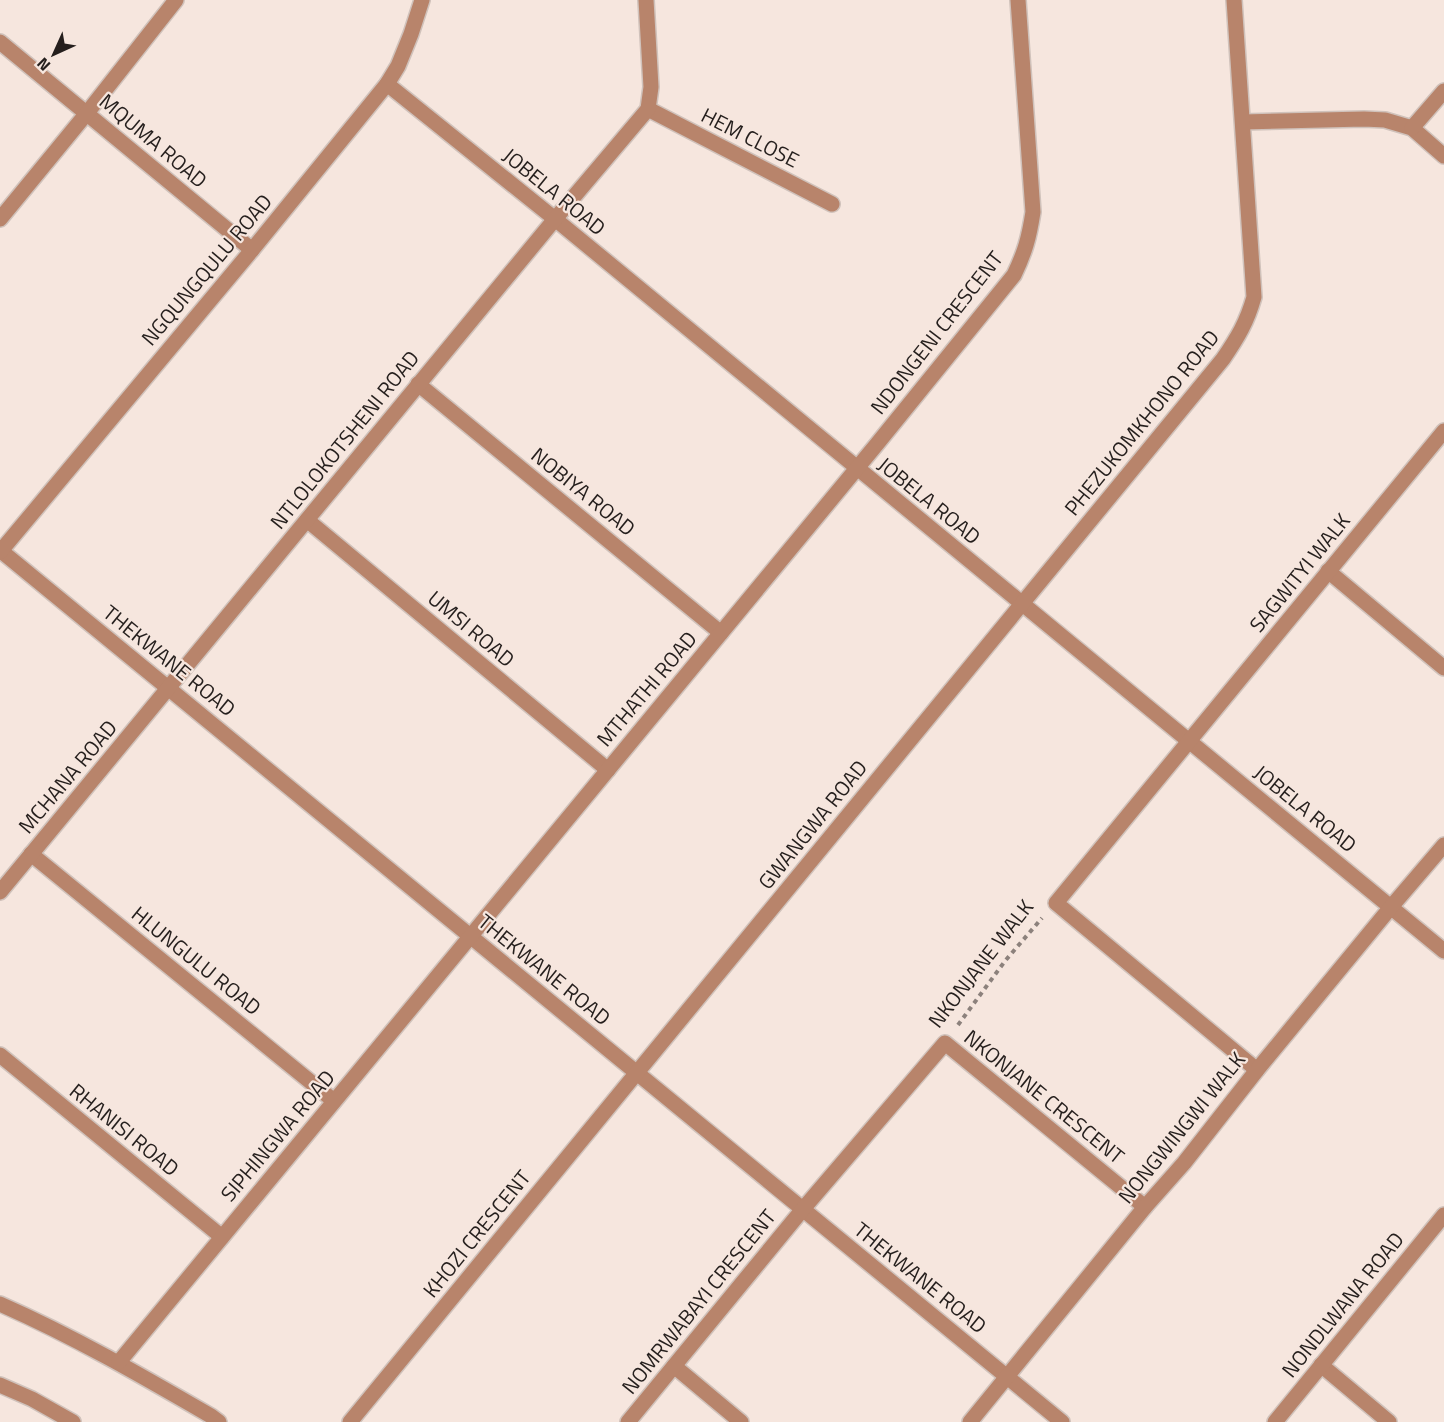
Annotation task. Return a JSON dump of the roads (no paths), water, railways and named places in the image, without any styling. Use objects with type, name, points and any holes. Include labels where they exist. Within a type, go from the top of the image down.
[{"type":"street","points":[[0,219],[176,0]]},
{"type":"street","name":"NGQUNGQULU ROAD","points":[[0,551],[252,250],[387,84],[398,66],[422,0]]},
{"type":"street","points":[[646,0],[651,87],[648,109]]},
{"type":"street","name":"NDONGENI CRESCENT","points":[[856,469],[1014,275],[1024,253],[1033,212],[1018,0]]},
{"type":"street","name":"PHEZUKOMKHONO ROAD","points":[[1022,604],[1223,359],[1249,317],[1254,297],[1233,0]]},
{"type":"street","name":"MQUMA ROAD","points":[[0,42],[252,250]]},
{"type":"street","name":"JOBELA ROAD","points":[[387,84],[555,219],[1444,951]]},
{"type":"street","points":[[1412,128],[1444,91]]},
{"type":"street","name":"HEM CLOSE","points":[[648,109],[832,204]]},
{"type":"street","name":"NTLOLOKOTSHENI ROAD","points":[[168,688],[648,109]]},
{"type":"street","points":[[1243,122],[1385,120],[1412,128],[1444,156]]},
{"type":"street","name":"NOBIYA ROAD","points":[[418,384],[721,633]]},
{"type":"street","name":"SAGWITYI WALK","points":[[1189,742],[1328,571],[1443,435]]},
{"type":"street","name":"MTHATHI ROAD","points":[[470,936],[856,469]]},
{"type":"street","name":"UMSI ROAD","points":[[307,520],[608,770]]},
{"type":"street","name":"THEKWANE ROAD","points":[[0,551],[1062,1422]]},
{"type":"street","points":[[1328,571],[1444,668]]},
{"type":"street","name":"GWANGWA ROAD","points":[[637,1073],[1022,604]]},
{"type":"street","name":"MCHANA ROAD","points":[[0,892],[168,688]]},
{"type":"street","name":"NKONJANE WALK","points":[[1189,742],[1056,903],[1257,1070]]},
{"type":"street","name":"NONGWINGWI WALK","points":[[1007,1377],[1144,1207],[1184,1163],[1257,1070],[1444,845]]},
{"type":"street","name":"HLUNGULU ROAD","points":[[31,854],[334,1101]]},
{"type":"street","name":"SIPHINGWA ROAD","points":[[119,1362],[470,936]]},
{"type":"street","name":"NKONJANE WALK","points":[[802,1209],[945,1043]]},
{"type":"street","name":"NKONJANE CRESCENT","points":[[945,1043],[1144,1207]]},
{"type":"street","name":"RHANISI ROAD","points":[[0,1055],[222,1237]]},
{"type":"street","name":"KHOZI CRESCENT","points":[[350,1422],[637,1073]]},
{"type":"street","name":"NOMRWABAYI CRESCENT","points":[[628,1422],[802,1209]]},
{"type":"street","name":"NONDLWANA ROAD","points":[[1275,1422],[1444,1215]]},
{"type":"street","points":[[0,1304],[119,1362],[219,1422]]},
{"type":"street","points":[[1321,1365],[1389,1422]]},
{"type":"street","points":[[674,1366],[741,1422]]},
{"type":"street","points":[[970,1422],[1007,1377]]},
{"type":"street","points":[[0,1385],[32,1399],[73,1422]]}]
